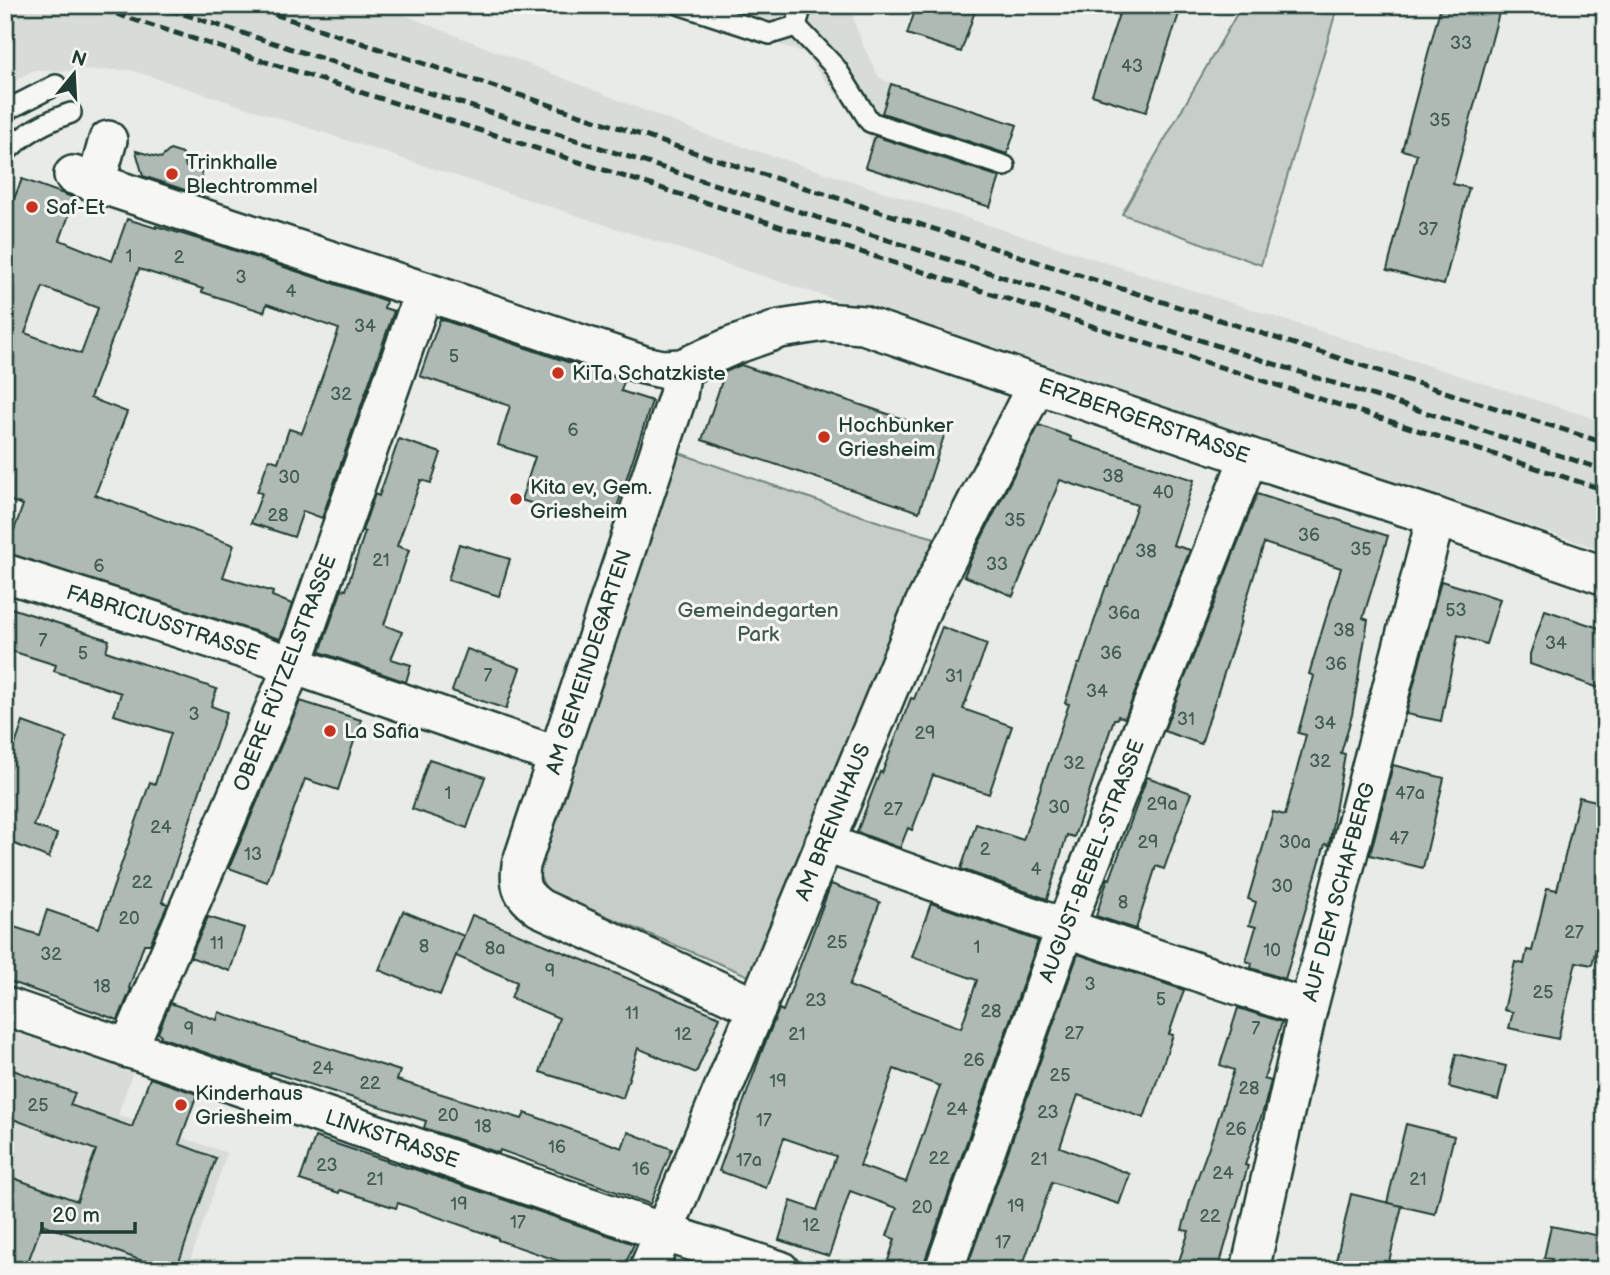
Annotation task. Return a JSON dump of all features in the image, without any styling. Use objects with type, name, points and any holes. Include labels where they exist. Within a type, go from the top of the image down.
[{"type":"street","points":[[108,140],[85,179],[645,365],[662,369],[682,368]]},
{"type":"street","name":"OBERE RÜTZELSTRASSE","points":[[128,1049],[292,665],[424,290]]},
{"type":"street","name":"ERZBERGERSTRASSE","points":[[682,368],[780,329],[825,322],[863,324],[1605,576]]},
{"type":"street","name":"AM GEMEINDEGARTEN","points":[[682,368],[678,395],[521,865],[519,878],[522,890],[529,900],[540,908],[758,1006]]},
{"type":"street","name":"AM BRENNHAUS","points":[[648,1270],[924,604],[1037,384]]},
{"type":"street","name":"AUGUST-BEBEL-STRASSE","points":[[944,1270],[1065,928],[1249,457]]},
{"type":"street","name":"AUF DEM SCHAFBERG","points":[[1250,1270],[1308,1009],[1436,517]]},
{"type":"street","name":"FABRICIUSSTRASSE","points":[[5,573],[292,665],[558,756]]},
{"type":"street","points":[[824,843],[1065,928],[1308,1009]]},
{"type":"street","name":"LINKSTRASSE","points":[[5,1006],[780,1270]]},
{"type":"lane","points":[[681,5],[770,34],[796,26]]},
{"type":"lane","points":[[796,26],[802,5]]},
{"type":"lane","points":[[796,26],[836,68],[870,122],[1005,166]]},
{"type":"lane","points":[[5,111],[55,85]]},
{"type":"lane","points":[[5,153],[38,127],[71,113]]},
{"type":"shaded area","points":[[5,5],[379,5],[707,135],[1605,422],[1605,551],[131,70],[32,71],[5,86]]},
{"type":"shaded area","points":[[665,5],[850,5],[863,45],[879,77],[891,84],[1017,125],[990,207],[865,167],[872,145],[869,137],[804,53]]},
{"type":"shaded area","points":[[5,1023],[134,1068],[118,1115],[227,1153],[187,1270],[121,1270],[92,1260],[88,1270],[5,1270]]},
{"type":"green space","points":[[1242,5],[1338,5],[1261,265],[1122,214]]},
{"type":"green space","name":"Gemeindegarten Park","points":[[679,453],[888,525],[935,538],[751,977],[547,891],[534,864]]},
{"type":"building","points":[[917,5],[977,5],[961,52],[907,34]]},
{"type":"building","points":[[1122,5],[1182,5],[1146,112],[1092,95]]},
{"type":"building","points":[[1441,5],[1472,5],[1499,13],[1453,184],[1469,188],[1444,285],[1387,270],[1417,154],[1402,150]]},
{"type":"building","points":[[891,84],[1017,125],[1007,154],[882,113]]},
{"type":"building","points":[[875,136],[1000,177],[990,207],[865,167]]},
{"type":"building","name":"Trinkhalle Blechtrommel","points":[[170,150],[183,154],[186,167],[201,171],[204,186],[194,193],[143,176],[136,151],[161,158]]},
{"type":"building","points":[[22,179],[75,198],[60,240],[112,261],[127,219],[218,245],[386,301],[384,308],[394,311],[322,518],[303,511],[294,537],[251,523],[262,493],[257,492],[269,459],[278,462],[289,429],[302,433],[339,329],[267,304],[264,312],[139,269],[90,398],[127,412],[95,495],[234,545],[223,577],[273,592],[272,596],[292,604],[280,639],[6,553],[23,505],[5,499],[5,221]],"holes":[[[43,287],[98,308],[81,354],[25,333]]]},
{"type":"building","points":[[440,319],[624,381],[621,391],[652,401],[614,516],[584,506],[579,518],[521,500],[535,457],[498,445],[510,406],[420,376]]},
{"type":"building","name":"Hochbunker Griesheim","points":[[741,365],[945,433],[919,512],[702,440],[725,372]]},
{"type":"building","points":[[1039,425],[1071,437],[1070,440],[1194,480],[1173,545],[1190,550],[1125,718],[1118,716],[1114,719],[1074,837],[1067,835],[1047,899],[961,869],[976,824],[1023,840],[1069,704],[1065,703],[1078,664],[1137,505],[1060,480],[1013,596],[964,576]]},
{"type":"building","points":[[399,439],[441,453],[431,483],[421,480],[397,546],[409,550],[384,625],[402,632],[391,659],[411,665],[406,682],[320,652],[342,589],[346,590],[375,494],[379,496]]},
{"type":"building","points":[[1257,494],[1388,536],[1363,618],[1368,620],[1352,715],[1341,753],[1345,754],[1329,845],[1325,844],[1285,979],[1251,968],[1252,963],[1246,961],[1256,927],[1249,925],[1256,902],[1248,899],[1273,812],[1285,815],[1306,735],[1298,733],[1314,676],[1309,674],[1341,568],[1264,543],[1201,744],[1164,731]]},
{"type":"building","points":[[459,544],[510,559],[499,596],[448,580]]},
{"type":"building","points":[[1441,581],[1500,599],[1486,644],[1458,635],[1441,721],[1406,714]]},
{"type":"building","points":[[5,606],[109,640],[106,651],[217,689],[211,706],[227,712],[162,902],[168,904],[150,944],[144,944],[129,988],[131,989],[118,1020],[5,980],[5,924],[39,935],[47,910],[99,928],[150,782],[155,784],[171,733],[114,715],[121,693],[54,671],[56,665],[5,649]]},
{"type":"building","points":[[1545,610],[1605,630],[1605,690],[1530,664],[1530,654]]},
{"type":"building","points":[[942,627],[987,644],[963,709],[1012,726],[989,794],[933,775],[912,830],[908,828],[900,848],[857,832]]},
{"type":"building","points":[[467,649],[520,668],[506,709],[452,691]]},
{"type":"building","points":[[300,701],[361,720],[338,790],[305,779],[267,882],[229,868]]},
{"type":"building","points":[[23,722],[67,738],[34,826],[57,834],[49,858],[5,840],[5,742],[15,745]]},
{"type":"building","points":[[429,759],[485,777],[467,828],[412,809]]},
{"type":"building","points":[[1393,765],[1444,778],[1423,868],[1370,855]]},
{"type":"building","points":[[1147,777],[1191,793],[1164,869],[1156,866],[1136,929],[1096,916]]},
{"type":"building","points":[[1579,797],[1605,803],[1605,910],[1592,965],[1576,962],[1558,1039],[1509,1028],[1513,1012],[1504,1010],[1515,962],[1524,964],[1527,950],[1532,951],[1547,888],[1557,890]]},
{"type":"building","points":[[831,884],[880,902],[849,986],[961,1028],[977,980],[912,957],[931,903],[1038,941],[924,1263],[924,1270],[885,1270],[895,1239],[887,1236],[897,1208],[850,1191],[829,1256],[779,1240],[791,1201],[817,1210],[836,1156],[784,1138],[766,1188],[719,1171],[763,1048],[779,1009],[783,1011]],"holes":[[[894,1069],[940,1086],[906,1182],[860,1166]]]},
{"type":"building","points":[[403,911],[464,936],[440,995],[379,970]]},
{"type":"building","points":[[472,915],[720,1017],[696,1073],[638,1048],[623,1098],[540,1072],[559,1018],[511,998],[517,982],[456,956]]},
{"type":"building","points":[[208,917],[244,928],[230,971],[190,957]]},
{"type":"building","points":[[1078,954],[1184,990],[1169,1034],[1173,1035],[1144,1118],[1078,1095],[1060,1147],[1130,1174],[1119,1204],[1052,1182],[1021,1270],[966,1270]]},
{"type":"building","points":[[170,1003],[217,1020],[219,1012],[400,1071],[397,1080],[522,1119],[525,1113],[622,1148],[628,1132],[672,1149],[650,1204],[500,1150],[499,1153],[424,1128],[426,1121],[271,1072],[270,1075],[160,1037],[158,1033]]},
{"type":"building","points":[[1238,1008],[1282,1022],[1264,1079],[1271,1081],[1245,1165],[1248,1166],[1218,1270],[1176,1270],[1189,1231],[1182,1230],[1193,1190],[1234,1070],[1220,1065]]},
{"type":"building","points":[[1456,1054],[1506,1066],[1498,1100],[1449,1087]]},
{"type":"building","points":[[5,1067],[75,1093],[70,1105],[132,1127],[150,1078],[197,1094],[179,1144],[216,1158],[176,1270],[167,1270],[42,1224],[25,1270],[5,1270],[5,1175],[77,1201],[96,1150],[5,1116]]},
{"type":"building","points":[[1406,1124],[1454,1136],[1435,1214],[1387,1203]]},
{"type":"building","points":[[315,1137],[634,1244],[623,1270],[585,1270],[398,1203],[396,1208],[300,1180]]},
{"type":"building","points":[[1351,1194],[1402,1206],[1387,1270],[1334,1270]]},
{"type":"building","points":[[1551,1226],[1605,1237],[1602,1270],[1549,1270],[1552,1259],[1544,1258]]},
{"type":"railway","points":[[88,5],[1605,490]]},
{"type":"railway","points":[[155,5],[1605,470]]},
{"type":"railway","points":[[246,5],[690,151],[1605,443]]},
{"type":"place","name":"Trinkhalle Blechtrommel","points":[[172,174]]},
{"type":"place","name":"Saf-Et","points":[[32,207]]},
{"type":"place","name":"KiTa Schatzkiste","points":[[558,373]]},
{"type":"place","name":"Hochbunker Griesheim","points":[[824,437]]},
{"type":"place","name":"Kita ev, Gem. Griesheim","points":[[516,499]]},
{"type":"place","name":"La Safia","points":[[330,731]]},
{"type":"place","name":"Kinderhaus Griesheim","points":[[181,1105]]}]
